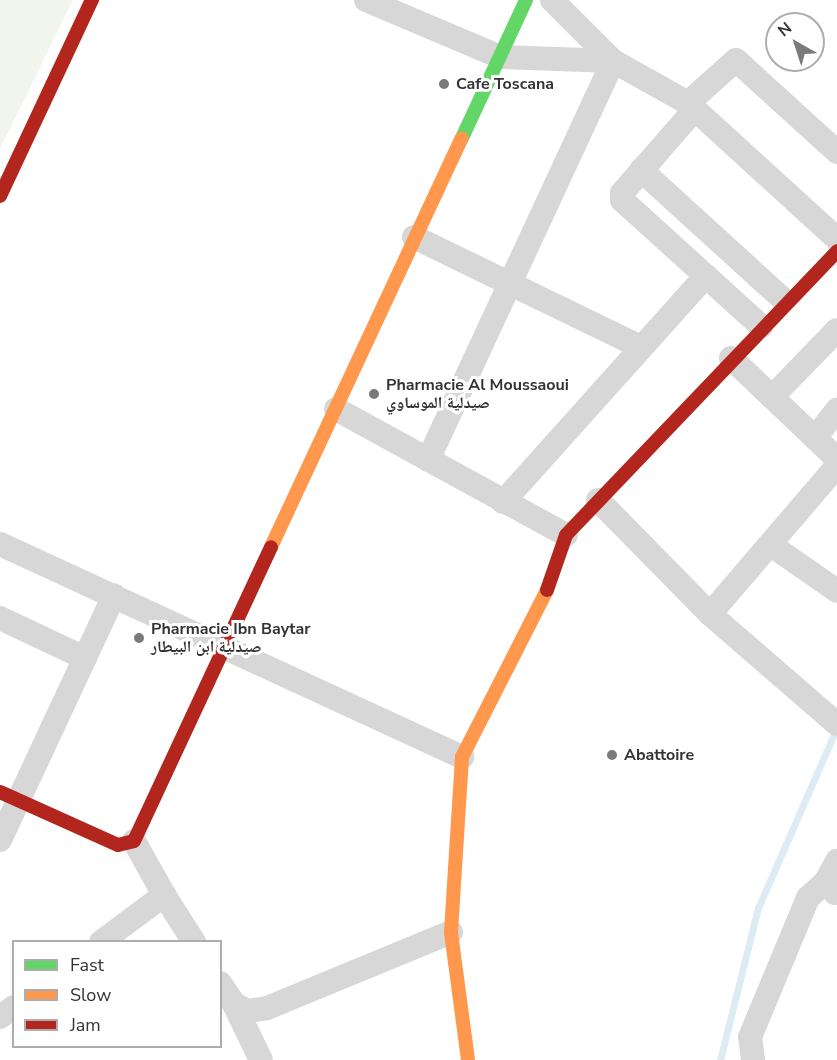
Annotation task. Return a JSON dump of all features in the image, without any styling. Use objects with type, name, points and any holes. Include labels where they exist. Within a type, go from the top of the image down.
[{"type":"street","points":[[0,196],[92,0]]},
{"type":"street","points":[[366,0],[500,57],[613,61]]},
{"type":"street","points":[[9,796],[118,845],[134,841],[229,648],[414,237],[526,0]]},
{"type":"street","points":[[552,0],[613,61],[692,106],[837,239]]},
{"type":"street","points":[[761,326],[622,200],[641,170],[692,106],[736,60],[837,152]]},
{"type":"street","points":[[428,460],[613,61]]},
{"type":"street","points":[[641,170],[784,300]]},
{"type":"street","points":[[414,237],[641,347]]},
{"type":"street","points":[[468,1060],[451,932],[462,756],[539,612],[566,535],[784,300],[837,250]]},
{"type":"street","points":[[503,502],[706,276]]},
{"type":"street","points":[[772,397],[837,330]]},
{"type":"street","points":[[731,358],[837,459]]},
{"type":"street","points":[[336,410],[566,535]]},
{"type":"street","points":[[815,438],[837,410]]},
{"type":"street","points":[[710,614],[837,466]]},
{"type":"street","points":[[598,500],[710,614],[837,724]]},
{"type":"street","points":[[0,544],[462,756]]},
{"type":"street","points":[[771,545],[837,591]]},
{"type":"street","points":[[0,840],[9,796],[85,658],[114,595]]},
{"type":"street","points":[[0,618],[85,658]]},
{"type":"street","points":[[134,841],[193,940]]},
{"type":"street","points":[[753,1060],[750,1037],[808,898],[833,879]]},
{"type":"street","points":[[104,940],[164,895]]},
{"type":"street","points":[[234,1004],[248,1011],[267,1008],[451,932]]},
{"type":"street","points":[[222,985],[234,1004],[261,1060]]},
{"type":"street","points":[[0,1017],[12,1008]]},
{"type":"shaded area","points":[[0,0],[73,0],[0,149]]},
{"type":"waterway","points":[[720,1060],[758,908],[837,727]]},
{"type":"traffic: fast","points":[[462,138],[526,0]]},
{"type":"traffic: slow","points":[[271,547],[462,138]]},
{"type":"traffic: slow","points":[[468,1060],[451,932],[462,757],[547,590]]},
{"type":"traffic: jam","points":[[0,196],[92,0]]},
{"type":"traffic: jam","points":[[547,590],[566,535],[837,251]]},
{"type":"traffic: jam","points":[[0,792],[118,845],[134,841],[271,547]]},
{"type":"place","name":"Cafe Toscana","points":[[444,84]]},
{"type":"place","name":"Pharmacie Al Moussaoui صيدلية الموساوي","points":[[374,394]]},
{"type":"place","name":"Pharmacie Ibn Baytar صيدلية ابن البيطار","points":[[139,638]]},
{"type":"place","name":"Abattoire","points":[[612,755]]}]
